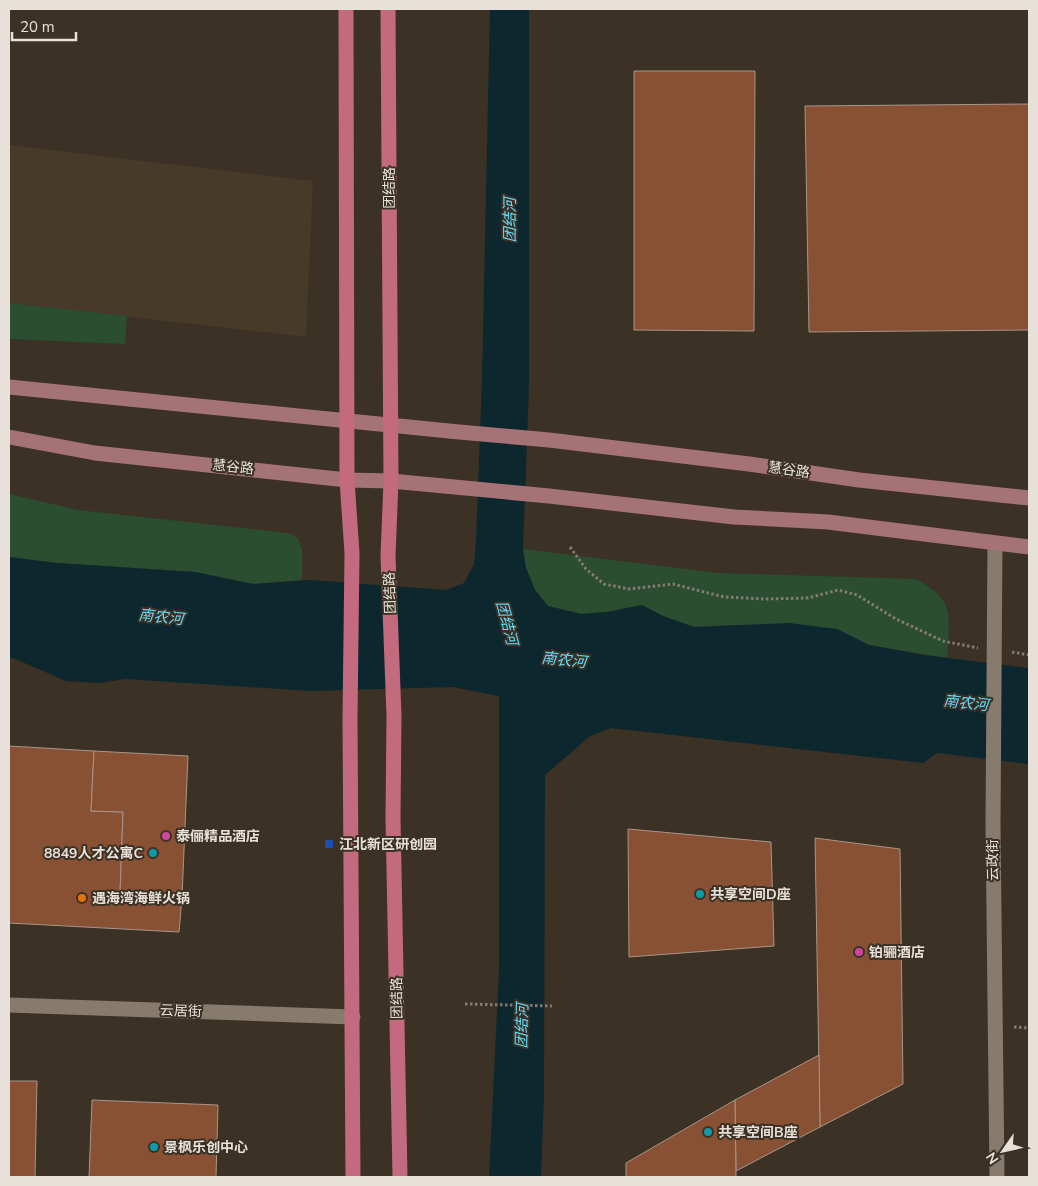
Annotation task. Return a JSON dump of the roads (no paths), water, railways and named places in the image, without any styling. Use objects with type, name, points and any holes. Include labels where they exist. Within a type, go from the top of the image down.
[{"type":"main road","points":[[346,9],[347,480],[352,554],[350,719],[353,1177]]},
{"type":"main road","name":"团结路","points":[[388,9],[390,425],[388,556],[394,716],[393,828],[400,1177]]},
{"type":"main road","points":[[9,387],[390,425]]},
{"type":"main road","name":"慧谷路","points":[[390,425],[549,440],[749,464],[859,480],[1029,498]]},
{"type":"main road","name":"慧谷路","points":[[9,437],[95,453],[347,480],[390,481],[549,496],[734,517],[828,522],[995,543]]},
{"type":"main road","points":[[995,543],[1029,547]]},
{"type":"street","name":"云政街","points":[[995,543],[993,824],[997,1177]]},
{"type":"street","name":"云居街","points":[[9,1005],[353,1016]]},
{"type":"water","points":[[490,9],[529,9],[529,384],[523,549],[526,568],[535,590],[548,606],[581,614],[607,612],[642,605],[663,616],[694,627],[789,623],[837,629],[869,645],[924,655],[1029,668],[1029,764],[937,753],[923,763],[611,728],[590,736],[545,775],[544,1095],[541,1177],[489,1177],[499,971],[499,696],[452,687],[310,691],[125,679],[100,683],[66,681],[9,658],[9,557],[57,563],[195,572],[253,584],[310,580],[446,590],[464,583],[474,564],[476,541],[482,378]]},
{"type":"place","name":"泰俪精品酒店","points":[[166,836]]},
{"type":"place","name":"江北新区研创园","points":[[329,844]]},
{"type":"place","name":"8849人才公寓C","points":[[153,853]]},
{"type":"place","name":"共享空间D座","points":[[700,894]]},
{"type":"place","name":"遇海湾海鲜火锅","points":[[82,898]]},
{"type":"place","name":"铂骊酒店","points":[[859,952]]},
{"type":"place","name":"共享空间B座","points":[[708,1132]]},
{"type":"place","name":"景枫乐创中心","points":[[154,1147]]},
{"type":"water label","name":"团结河","points":[[510,220]]},
{"type":"water label","name":"南农河","points":[[161,617]]},
{"type":"water label","name":"团结河","points":[[507,623]]},
{"type":"water label","name":"南农河","points":[[564,660]]},
{"type":"water label","name":"南农河","points":[[966,703]]},
{"type":"water label","name":"团结河","points":[[522,1026]]}]
